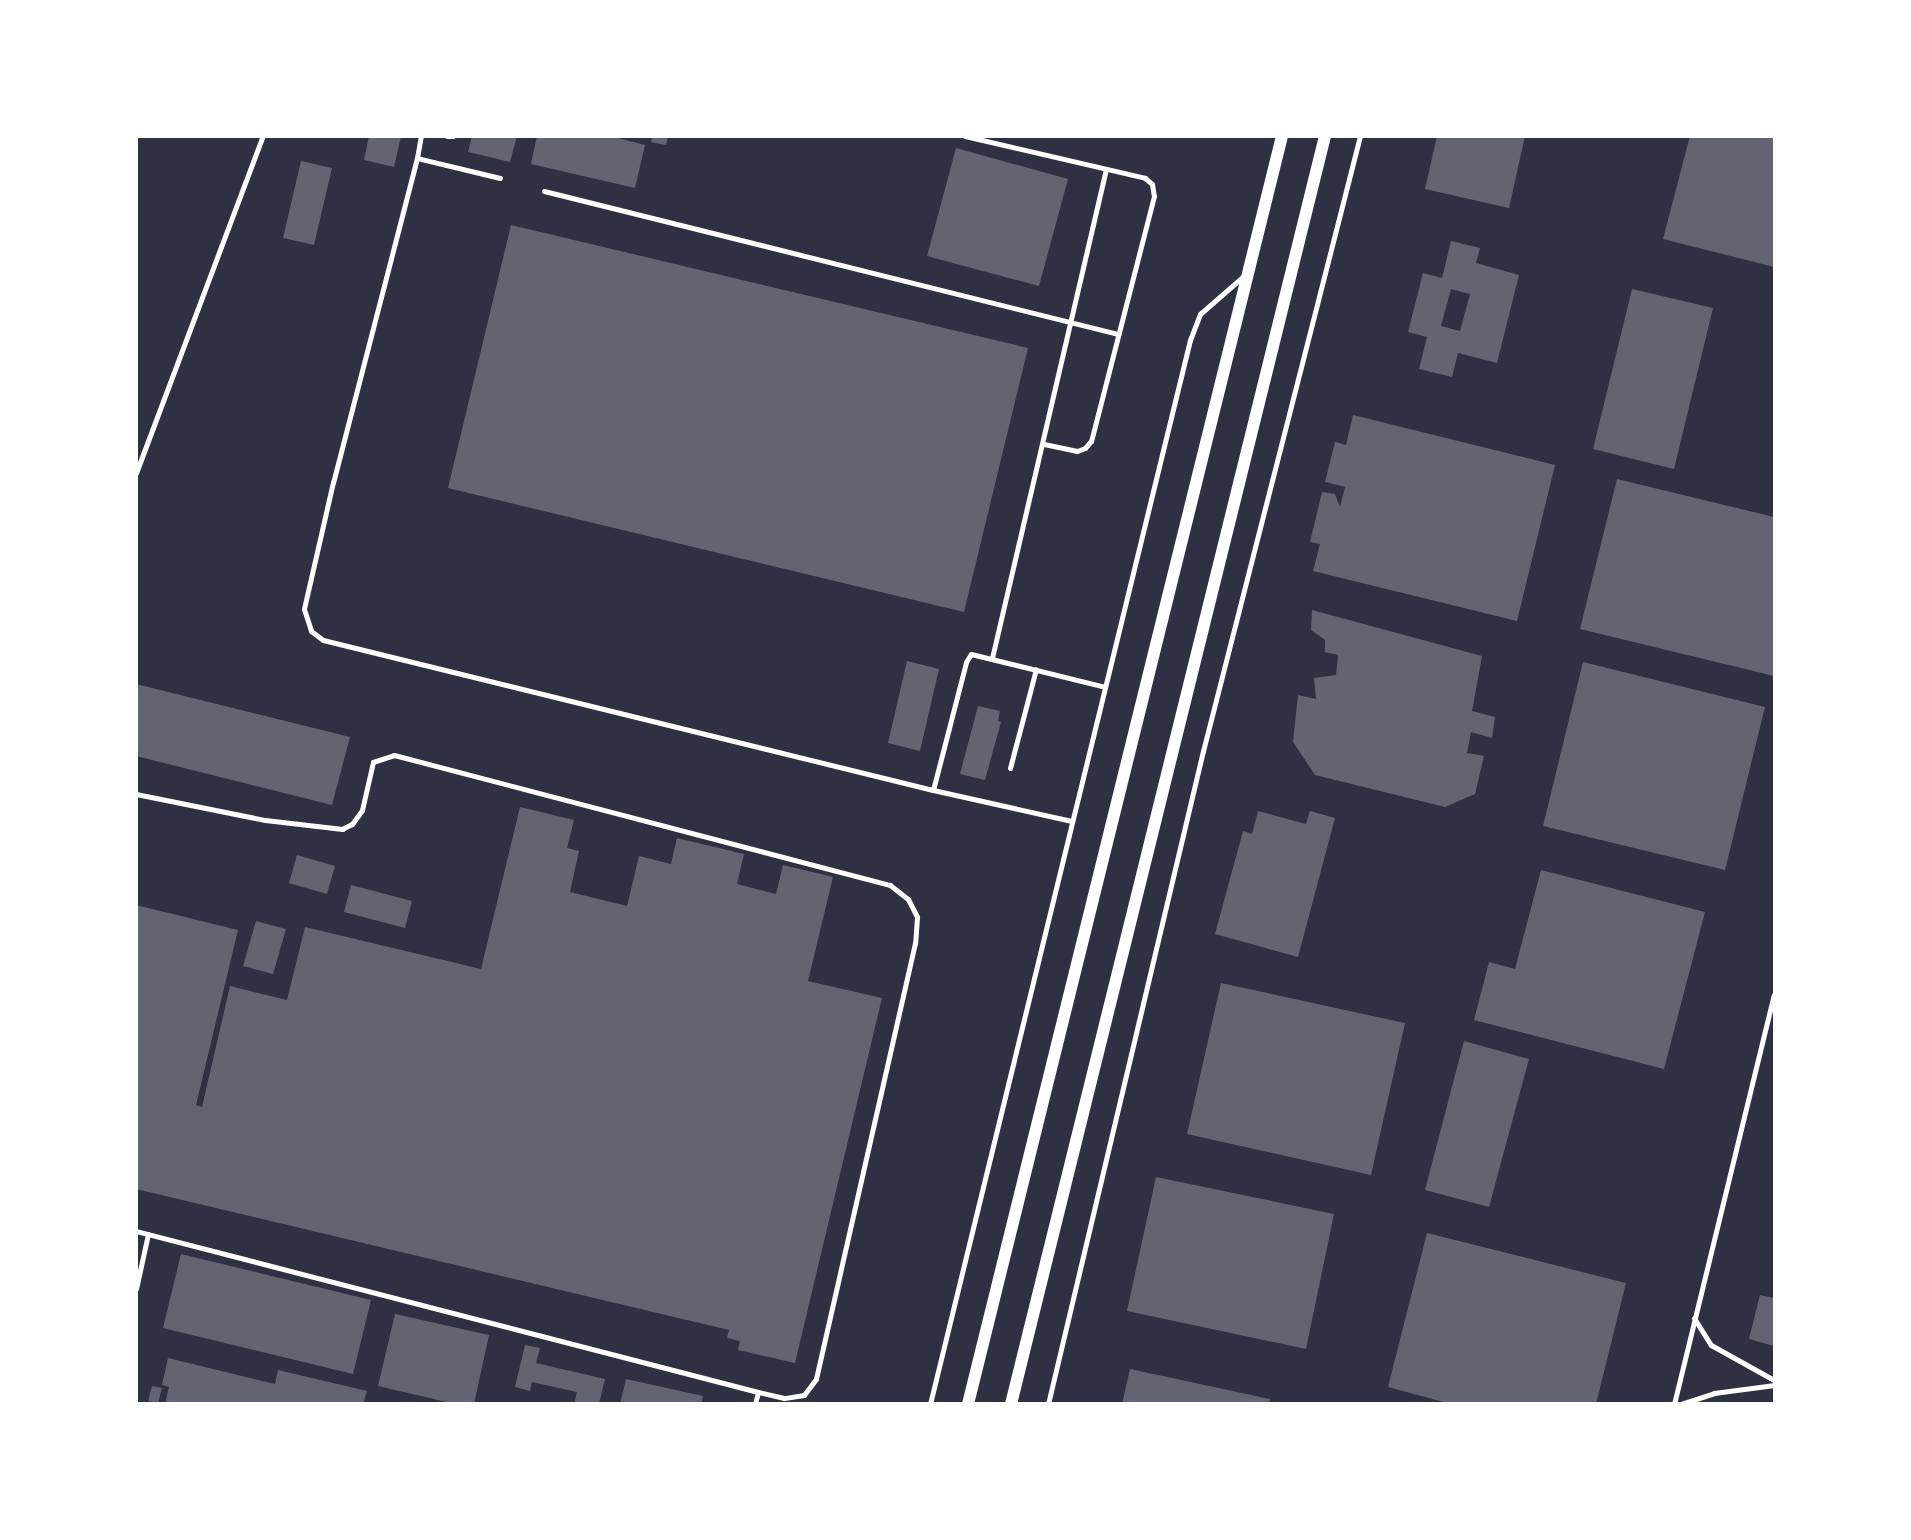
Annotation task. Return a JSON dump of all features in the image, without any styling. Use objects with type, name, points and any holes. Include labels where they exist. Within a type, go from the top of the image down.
[{"type":"street","points":[[968,1404],[1282,136]]},
{"type":"street","points":[[1011,1404],[1325,136]]},
{"type":"lane","points":[[136,473],[263,136]]},
{"type":"lane","points":[[421,136],[333,482],[304,609],[311,631],[323,640],[933,790],[1072,821]]},
{"type":"lane","points":[[447,136],[453,136]]},
{"type":"lane","points":[[965,136],[1145,178],[1152,184],[1154,196],[1091,441],[1085,448],[1077,451],[1043,444]]},
{"type":"lane","points":[[1048,1404],[1203,751],[1360,136]]},
{"type":"lane","points":[[417,158],[500,178]]},
{"type":"lane","points":[[992,658],[1106,169]]},
{"type":"lane","points":[[544,191],[1118,334]]},
{"type":"lane","points":[[930,1404],[1190,341],[1200,314],[1248,273]]},
{"type":"lane","points":[[933,790],[966,662],[971,654],[1105,687]]},
{"type":"lane","points":[[1010,768],[1035,669]]},
{"type":"lane","points":[[136,794],[265,820],[342,829],[352,824],[362,810],[373,762],[394,755],[890,885],[908,899],[917,917],[915,943],[816,1379],[804,1395],[796,1398],[758,1392],[136,1231]]},
{"type":"lane","points":[[1674,1404],[1774,995]]},
{"type":"lane","points":[[136,1289],[148,1234]]},
{"type":"lane","points":[[1694,1318],[1711,1345],[1774,1380]]},
{"type":"lane","points":[[1681,1404],[1714,1393],[1774,1385]]},
{"type":"lane","points":[[755,1404],[758,1392]]},
{"type":"building","points":[[369,136],[401,136],[394,167],[364,160]]},
{"type":"building","points":[[472,136],[517,136],[510,162],[468,152]]},
{"type":"building","points":[[537,136],[610,136],[645,145],[635,188],[531,164]]},
{"type":"building","points":[[653,136],[668,136],[666,145],[651,142]]},
{"type":"building","points":[[1437,136],[1525,136],[1509,208],[1425,189]]},
{"type":"building","points":[[1690,136],[1774,136],[1774,267],[1663,239]]},
{"type":"building","points":[[956,148],[1068,179],[1039,286],[927,256]]},
{"type":"building","points":[[301,161],[332,168],[314,245],[283,238]]},
{"type":"building","points":[[511,225],[1028,348],[964,612],[448,488]]},
{"type":"building","points":[[1451,241],[1480,248],[1476,263],[1519,275],[1497,363],[1458,353],[1452,377],[1419,369],[1427,337],[1408,332],[1423,273],[1442,278]],"holes":[[[1451,289],[1470,294],[1460,331],[1441,326]]]},
{"type":"building","points":[[1632,289],[1713,308],[1674,469],[1593,449]]},
{"type":"building","points":[[1353,415],[1555,465],[1517,621],[1313,571],[1320,544],[1310,542],[1322,492],[1335,494],[1340,507],[1345,487],[1325,482],[1335,442],[1346,445]]},
{"type":"building","points":[[1617,479],[1774,517],[1774,676],[1580,629]]},
{"type":"building","points":[[1312,610],[1482,656],[1472,711],[1495,717],[1492,738],[1471,732],[1467,753],[1484,756],[1475,794],[1445,807],[1315,775],[1293,742],[1298,695],[1316,699],[1314,678],[1336,675],[1338,655],[1325,652],[1325,640],[1311,630]]},
{"type":"building","points":[[907,661],[939,669],[920,751],[888,743]]},
{"type":"building","points":[[1583,662],[1765,707],[1725,870],[1543,826]]},
{"type":"building","points":[[136,684],[350,737],[332,805],[136,756]]},
{"type":"building","points":[[978,706],[1000,711],[998,721],[1001,722],[985,780],[960,774]]},
{"type":"building","points":[[520,807],[574,820],[567,848],[579,851],[570,892],[627,906],[639,856],[671,864],[677,838],[744,854],[737,884],[776,894],[783,865],[833,877],[808,981],[882,998],[795,1363],[738,1350],[740,1341],[727,1338],[729,1330],[136,1189],[136,905],[238,930],[196,1105],[202,1107],[230,986],[287,1000],[305,927],[481,969]]},
{"type":"building","points":[[1258,811],[1306,824],[1310,811],[1335,818],[1298,957],[1215,934],[1243,831],[1252,834]]},
{"type":"building","points":[[297,855],[335,866],[327,894],[289,883]]},
{"type":"building","points":[[1541,870],[1705,912],[1664,1069],[1474,1020],[1489,962],[1515,969]]},
{"type":"building","points":[[351,885],[412,901],[405,928],[344,912]]},
{"type":"building","points":[[256,921],[286,929],[273,974],[243,966]]},
{"type":"building","points":[[1221,983],[1405,1023],[1371,1175],[1187,1134]]},
{"type":"building","points":[[1464,1041],[1529,1059],[1489,1207],[1425,1190]]},
{"type":"building","points":[[1156,1177],[1334,1214],[1306,1349],[1127,1311]]},
{"type":"building","points":[[1427,1233],[1626,1283],[1596,1404],[1451,1404],[1388,1387]]},
{"type":"building","points":[[181,1254],[371,1300],[353,1374],[163,1328]]},
{"type":"building","points":[[1760,1295],[1774,1298],[1774,1346],[1749,1339]]},
{"type":"building","points":[[395,1314],[489,1335],[474,1404],[455,1404],[378,1386]]},
{"type":"building","points":[[525,1345],[540,1348],[536,1363],[605,1379],[599,1404],[574,1404],[577,1392],[532,1382],[530,1391],[515,1387]]},
{"type":"building","points":[[168,1358],[275,1384],[278,1370],[367,1391],[363,1404],[165,1404],[169,1387],[162,1385]]},
{"type":"building","points":[[1130,1369],[1270,1399],[1269,1404],[1122,1404]]},
{"type":"building","points":[[626,1379],[703,1396],[701,1404],[620,1404]]},
{"type":"building","points":[[152,1386],[162,1388],[158,1403],[148,1401]]}]
